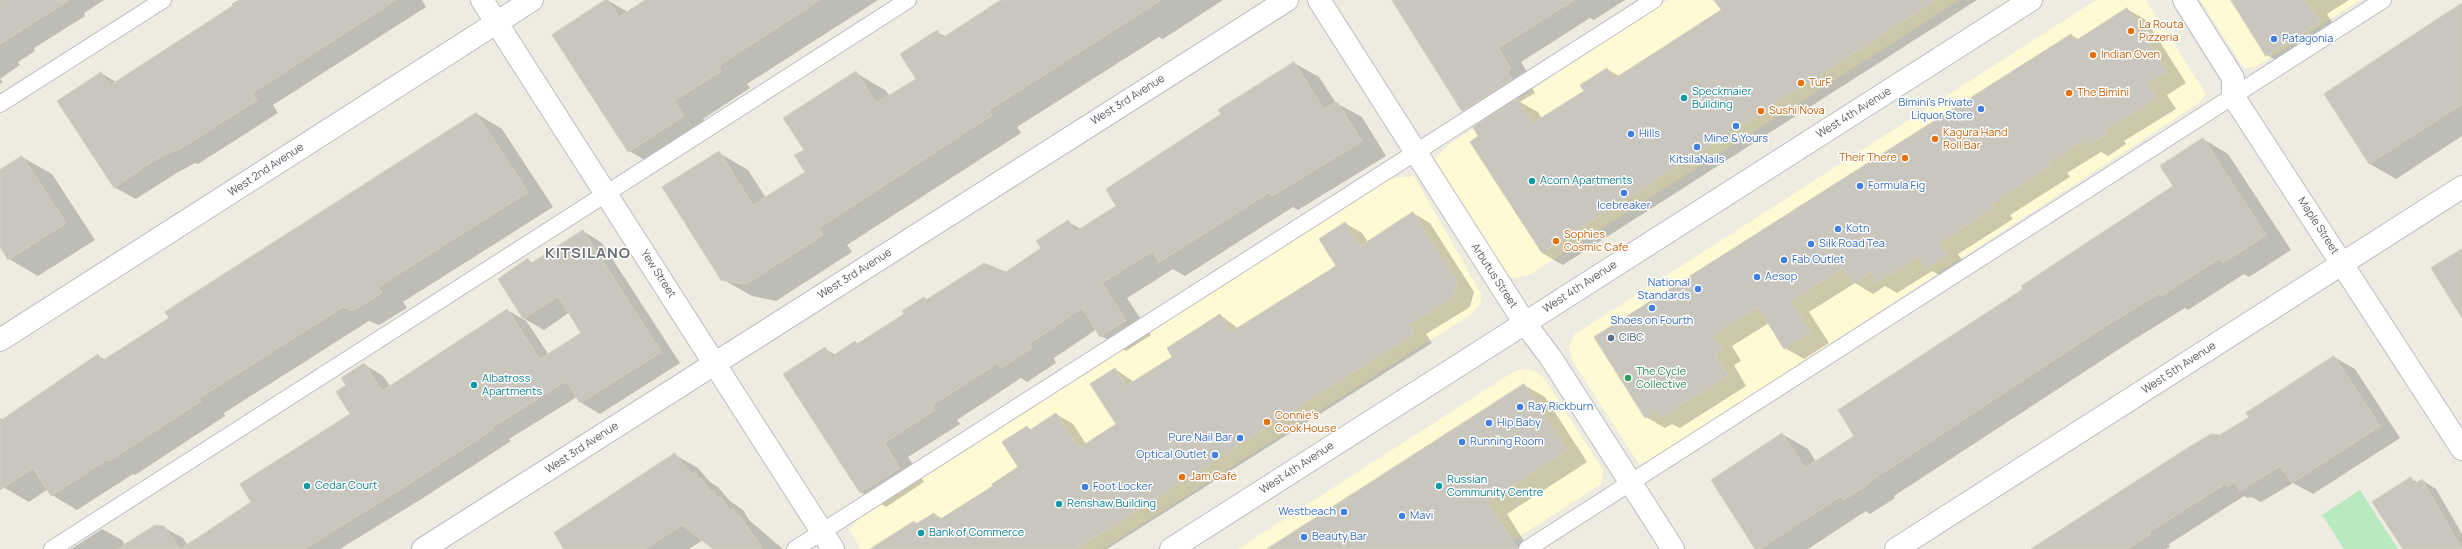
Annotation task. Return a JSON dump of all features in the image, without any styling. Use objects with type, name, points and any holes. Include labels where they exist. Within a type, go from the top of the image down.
[{"type":"street","name":"Yew Street","points":[[482,0],[828,540]]},
{"type":"street","name":"West 2nd Avenue","points":[[0,340],[532,0]]},
{"type":"street","name":"West 3rd Avenue","points":[[423,549],[1287,0]]},
{"type":"street","name":"Arbutus Street","points":[[1319,0],[1524,322],[1552,358],[1672,549]]},
{"type":"street","name":"West 4th Avenue","points":[[1172,549],[1524,322],[2031,0]]},
{"type":"street","name":"Maple Street","points":[[2184,0],[2233,78],[2233,96],[2462,449]]},
{"type":"street","name":"West 5th Avenue","points":[[1896,549],[2462,187]]},
{"type":"lane","points":[[0,104],[163,0]]},
{"type":"lane","points":[[52,549],[908,0]]},
{"type":"lane","points":[[795,549],[828,540],[1415,151],[1654,0]]},
{"type":"lane","points":[[1527,549],[2383,0]]},
{"type":"shaded area","points":[[1668,0],[1960,0],[1529,275],[1513,278],[1505,275],[1499,270],[1435,159],[1450,144]]},
{"type":"shaded area","points":[[2096,0],[2146,0],[2206,94],[2199,103],[1655,458],[1639,464],[1572,360],[1569,347],[1575,334]]},
{"type":"shaded area","points":[[2200,0],[2360,0],[2256,67],[2244,68]]},
{"type":"shaded area","points":[[1414,176],[1481,294],[1481,302],[1473,313],[1103,549],[861,549],[849,530],[858,519],[1391,178]]},
{"type":"shaded area","points":[[1528,369],[1535,371],[1544,378],[1603,470],[1601,484],[1500,549],[1238,549],[1510,374],[1518,370]]},
{"type":"green space","points":[[2360,490],[2398,549],[2344,549],[2322,515]]},
{"type":"building","points":[[0,0],[69,0],[0,44]]},
{"type":"building","points":[[242,0],[396,0],[252,93],[257,100],[175,152],[174,150],[153,161],[114,188],[57,101],[101,72],[110,85]]},
{"type":"building","points":[[605,0],[608,0],[619,17],[645,0],[820,0],[718,66],[721,71],[674,101],[684,116],[628,152],[552,35]]},
{"type":"building","points":[[1001,0],[1161,0],[989,110],[992,115],[819,228],[823,235],[746,284],[721,280],[662,187],[719,151],[753,205],[805,172],[794,155],[804,150],[783,118],[856,71],[876,103],[916,79],[900,54],[937,30],[942,38]]},
{"type":"building","points":[[1392,0],[1574,0],[1498,48],[1511,69],[1507,72],[1512,79],[1462,111]]},
{"type":"building","points":[[1714,0],[1936,0],[1542,253],[1470,142],[1478,136],[1473,127],[1517,99],[1533,123],[1584,91],[1580,85],[1607,68],[1614,79],[1721,10]]},
{"type":"building","name":"Patagonia","points":[[2231,0],[2306,0],[2320,22],[2266,56]]},
{"type":"building","points":[[2462,3],[2462,104],[2369,164],[2324,94]]},
{"type":"building","points":[[2127,8],[2167,71],[2148,83],[2157,98],[2106,130],[2108,133],[2088,146],[2084,140],[2049,162],[2051,165],[1992,204],[1994,208],[1940,242],[1948,255],[1926,269],[1918,257],[1877,282],[1871,272],[1853,283],[1843,268],[1791,301],[1810,332],[1784,349],[1758,307],[1713,335],[1723,350],[1715,354],[1728,375],[1660,418],[1656,411],[1645,418],[1594,337],[2071,34],[2075,41]]},
{"type":"building","points":[[1294,62],[1324,109],[1337,102],[1362,141],[1272,196],[1270,192],[1159,262],[1153,251],[1102,283],[1126,320],[1100,337],[1082,308],[1029,344],[1032,348],[1001,368],[998,363],[932,405],[935,410],[884,443],[900,468],[860,493],[783,374],[825,347],[831,357],[855,341],[857,344],[904,314],[902,311],[924,297],[926,300],[984,263],[1006,272],[1041,248],[1036,241],[1068,220],[1075,232],[1116,206],[1106,189],[1221,114],[1218,110]]},
{"type":"building","points":[[476,113],[528,192],[378,287],[382,293],[353,311],[343,307],[199,398],[201,401],[109,461],[108,459],[51,496],[33,468],[0,490],[0,421],[98,354],[102,361],[169,318],[165,312]]},
{"type":"building","points":[[2203,138],[2266,235],[2223,263],[2220,258],[2161,296],[2160,293],[2107,325],[1844,500],[1841,496],[1760,549],[1755,549],[1711,480],[1782,433],[1805,468],[1854,436],[1838,410],[2023,289],[2021,286],[2173,186],[2160,166]]},
{"type":"building","points":[[22,156],[66,223],[8,260],[0,247],[0,170]]},
{"type":"building","points":[[1413,212],[1457,281],[1453,298],[1410,324],[1415,333],[1076,549],[870,549],[914,521],[916,524],[934,513],[939,520],[993,486],[992,484],[1018,467],[1002,442],[1027,426],[1030,430],[1056,413],[1079,448],[1116,424],[1090,384],[1115,368],[1126,386],[1172,357],[1167,348],[1220,314],[1231,332],[1336,266],[1319,239],[1345,222],[1360,246]]},
{"type":"building","points":[[583,230],[661,352],[580,403],[566,381],[491,428],[492,430],[404,487],[304,549],[181,549],[251,502],[240,484],[350,414],[336,392],[346,385],[341,378],[364,363],[382,391],[507,309],[540,359],[581,333],[558,296],[523,319],[498,279],[528,258],[531,263]]},
{"type":"building","points":[[2462,249],[2462,318],[2431,268]]},
{"type":"building","points":[[2334,356],[2380,426],[2292,483],[2280,466],[2240,491],[2234,482],[2227,487],[2225,484],[2149,532],[2150,535],[2127,549],[2031,549],[2189,447],[2211,434],[2220,435],[2249,417],[2246,413]]},
{"type":"building","points":[[1524,384],[1567,451],[1487,502],[1518,549],[1267,549]]},
{"type":"building","points":[[675,453],[691,474],[695,472],[699,480],[701,478],[710,492],[713,490],[718,498],[720,496],[730,511],[733,509],[737,515],[738,514],[763,549],[713,549],[682,525],[645,549],[564,549],[554,533]]},
{"type":"building","points":[[2411,477],[2415,484],[2422,479],[2462,549],[2403,549],[2372,502]]},
{"type":"building","points":[[155,525],[164,526],[180,549],[118,549]]},
{"type":"place","name":"La Routa Pizzeria","points":[[2131,31]]},
{"type":"place","name":"Patagonia","points":[[2274,39]]},
{"type":"place","name":"Indian Oven","points":[[2093,55]]},
{"type":"place","name":"TurF","points":[[1801,83]]},
{"type":"place","name":"The Bimini","points":[[2069,93]]},
{"type":"place","name":"Speckmaier Building","points":[[1684,98]]},
{"type":"place","name":"Bimini's Private Liquor Store","points":[[1981,109]]},
{"type":"place","name":"Sushi Nova","points":[[1761,111]]},
{"type":"place","name":"Mine & Yours","points":[[1736,126]]},
{"type":"place","name":"Hills","points":[[1631,134]]},
{"type":"place","name":"Kagura Hand Roll Bar","points":[[1935,139]]},
{"type":"place","name":"KitsilaNails","points":[[1697,147]]},
{"type":"place","name":"Their There","points":[[1905,158]]},
{"type":"place","name":"Acorn Apartments","points":[[1532,181]]},
{"type":"place","name":"Formula Fig","points":[[1860,186]]},
{"type":"place","name":"Icebreaker","points":[[1624,193]]},
{"type":"place","name":"Kotn","points":[[1838,229]]},
{"type":"place","name":"Sophies Cosmic Cafe","points":[[1556,241]]},
{"type":"place","name":"Silk Road Tea","points":[[1811,244]]},
{"type":"place","name":"Fab Outlet","points":[[1784,260]]},
{"type":"place","name":"Aesop","points":[[1757,277]]},
{"type":"place","name":"National Standards","points":[[1698,289]]},
{"type":"place","name":"Shoes on Fourth","points":[[1652,308]]},
{"type":"place","name":"CIBC","points":[[1611,338]]},
{"type":"place","name":"The Cycle Collective","points":[[1628,378]]},
{"type":"place","name":"Albatross Apartments","points":[[474,385]]},
{"type":"place","name":"Ray Rickburn","points":[[1520,407]]},
{"type":"place","name":"Connie's Cook House","points":[[1267,422]]},
{"type":"place","name":"Hip Baby","points":[[1489,423]]},
{"type":"place","name":"Pure Nail Bar","points":[[1240,438]]},
{"type":"place","name":"Running Room","points":[[1462,442]]},
{"type":"place","name":"Optical Outlet","points":[[1215,455]]},
{"type":"place","name":"Jam Café","points":[[1182,477]]},
{"type":"place","name":"Cedar Court","points":[[307,486]]},
{"type":"place","name":"Russian Community Centre","points":[[1439,486]]},
{"type":"place","name":"Foot Locker","points":[[1085,487]]},
{"type":"place","name":"Renshaw Building","points":[[1059,504]]},
{"type":"place","name":"Westbeach","points":[[1344,512]]},
{"type":"place","name":"Mavi","points":[[1402,516]]},
{"type":"place","name":"Bank of Commerce","points":[[921,533]]},
{"type":"place","name":"Beauty Bar","points":[[1304,537]]},
{"type":"district","name":"KITSILANO","points":[[588,254]]}]
